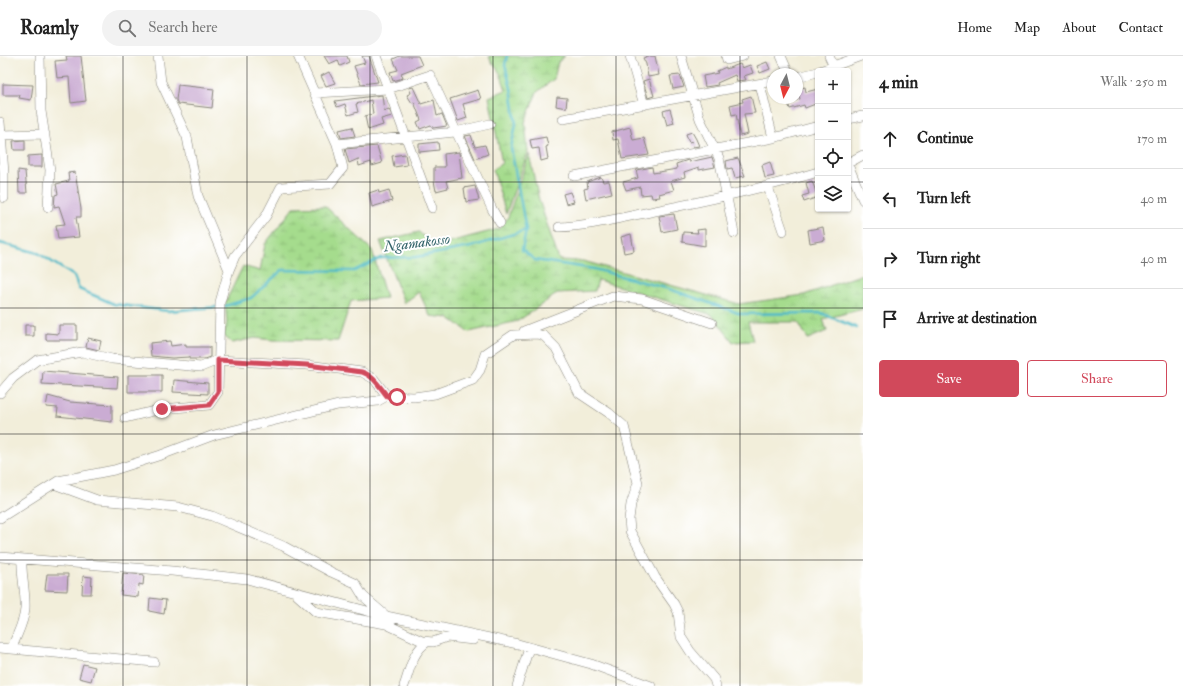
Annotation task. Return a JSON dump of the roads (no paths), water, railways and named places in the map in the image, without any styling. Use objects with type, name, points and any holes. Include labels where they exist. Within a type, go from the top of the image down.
[{"type":"street","points":[[40,56],[41,111],[50,170],[48,207]]},
{"type":"street","points":[[158,56],[161,82],[187,137],[198,196],[229,270]]},
{"type":"street","points":[[124,418],[162,409],[209,405],[218,392],[220,302],[229,270],[235,256],[266,216],[282,187],[330,184],[343,168],[337,144],[298,56]]},
{"type":"street","points":[[376,56],[432,208]]},
{"type":"street","points":[[630,56],[644,105]]},
{"type":"street","points":[[681,56],[704,130],[719,158],[734,233]]},
{"type":"street","points":[[726,56],[727,60],[731,60],[743,56]]},
{"type":"street","points":[[781,56],[786,68]]},
{"type":"street","points":[[829,56],[834,67]]},
{"type":"street","points":[[830,68],[861,56]]},
{"type":"street","points":[[803,75],[815,72]]},
{"type":"street","points":[[315,93],[388,89],[430,75],[455,132],[500,223]]},
{"type":"street","points":[[563,119],[694,97],[767,82]]},
{"type":"street","points":[[760,84],[773,138]]},
{"type":"street","points":[[851,118],[863,116]]},
{"type":"street","points":[[0,122],[4,198]]},
{"type":"street","points":[[337,144],[455,132],[490,124]]},
{"type":"street","points":[[574,176],[773,138],[815,127]]},
{"type":"street","points":[[1,135],[45,134]]},
{"type":"street","points":[[851,162],[863,155]]},
{"type":"street","points":[[851,169],[860,185],[863,200]]},
{"type":"street","points":[[559,227],[600,222],[726,196],[768,187],[815,173]]},
{"type":"street","points":[[768,187],[783,231]]},
{"type":"street","points":[[0,518],[64,479],[114,470],[214,435],[338,405],[378,401],[387,396],[414,397],[435,394],[473,380],[480,370],[485,354],[513,336],[613,296],[642,299],[712,323]]},
{"type":"street","points":[[513,336],[532,333],[544,336],[559,353],[578,392],[609,413],[624,426],[638,484],[631,504],[629,519],[630,531],[654,577],[674,604],[678,612],[681,637],[694,657],[714,679],[716,686]]},
{"type":"street","points":[[0,393],[13,378],[37,360],[82,352],[112,359],[201,367],[218,360],[307,365],[362,372],[369,374],[387,396]]},
{"type":"street","points":[[54,484],[97,500],[178,507],[212,516],[283,546],[355,583],[363,596],[386,616]]},
{"type":"street","points":[[0,557],[172,571],[210,576],[229,576],[247,579],[296,594],[386,616],[518,644],[591,664],[651,686]]},
{"type":"street","points":[[12,648],[25,609],[21,573],[22,559]]},
{"type":"street","points":[[296,594],[316,612],[386,624],[427,642]]},
{"type":"street","points":[[404,686],[415,653],[427,642],[447,637],[502,645],[518,644]]},
{"type":"street","points":[[0,648],[154,662]]},
{"type":"street","points":[[517,686],[529,648]]},
{"type":"waterway","name":"Ngamakosso","points":[[222,307],[251,298],[282,270],[354,271],[381,258],[416,257],[471,247],[526,230],[511,148],[516,124],[511,88],[505,65],[507,56]]},
{"type":"waterway","points":[[526,230],[522,250],[535,260],[594,269],[669,289],[741,314],[821,313],[857,328]]},
{"type":"waterway","name":"Ngamakosso","points":[[0,243],[38,253],[74,276],[79,289],[114,304],[168,311],[217,307]]}]
